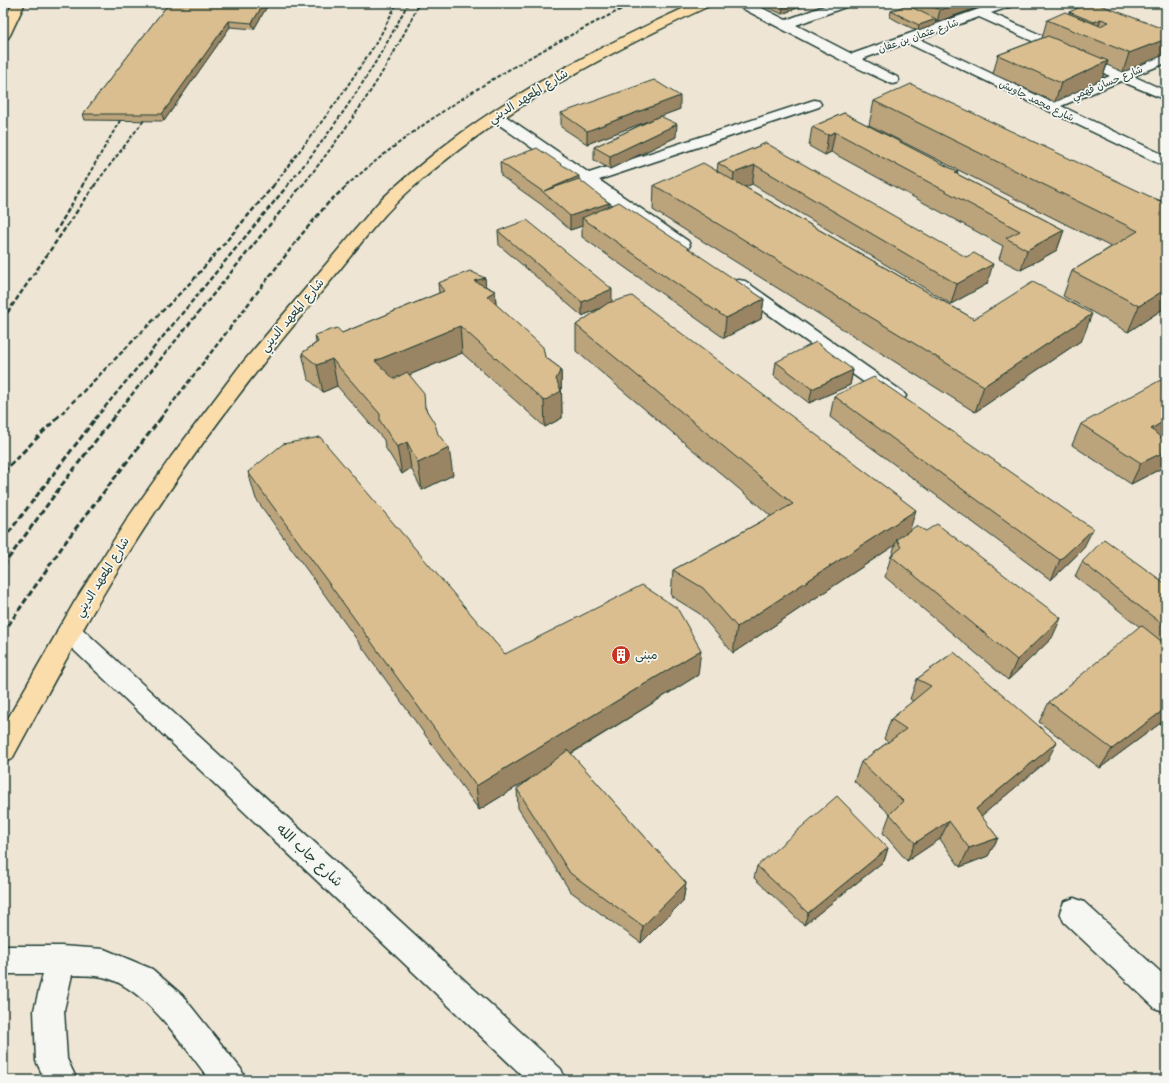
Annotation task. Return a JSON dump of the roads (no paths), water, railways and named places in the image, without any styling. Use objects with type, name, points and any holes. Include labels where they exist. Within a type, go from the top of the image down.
[{"type":"main road","points":[[3,35],[19,3]]},
{"type":"main road","name":"شارع المعهد الديني","points":[[3,751],[69,631],[136,524],[192,443],[298,308],[394,197],[442,155],[496,116],[578,64],[705,3]]},
{"type":"street","points":[[742,3],[892,80]]},
{"type":"street","points":[[784,25],[844,3]]},
{"type":"street","name":"شارع عثمان بن عفان","points":[[850,59],[1008,3]]},
{"type":"street","points":[[1078,3],[1166,40]]},
{"type":"street","points":[[980,13],[1166,96]]},
{"type":"street","name":"شارع محمد جاويش","points":[[908,39],[1166,162]]},
{"type":"street","name":"شارع حسان فهمي","points":[[1049,106],[1166,58]]},
{"type":"street","points":[[588,179],[814,104]]},
{"type":"street","points":[[496,116],[692,252]]},
{"type":"street","points":[[725,275],[907,404]]},
{"type":"street","name":"شارع جاب الله","points":[[69,631],[550,1080]]},
{"type":"street","points":[[1074,912],[1166,997]]},
{"type":"street","points":[[3,960],[61,960],[104,963],[142,979],[171,1006],[230,1080]]},
{"type":"street","points":[[61,960],[48,1010],[52,1061],[61,1080]]},
{"type":"railway","points":[[273,186],[338,100],[378,40],[397,3]]},
{"type":"railway","points":[[287,186],[321,143],[353,98],[382,51],[408,3]]},
{"type":"railway","points":[[302,186],[335,143],[381,75],[419,3]]},
{"type":"railway","points":[[346,186],[379,158],[414,132],[484,85],[558,42],[634,3]]},
{"type":"railway","points":[[94,186],[151,111]]},
{"type":"railway","points":[[82,186],[125,112]]},
{"type":"railway","points":[[55,233],[83,185]]},
{"type":"railway","points":[[3,319],[95,185]]},
{"type":"railway","points":[[56,419],[194,279],[274,185]]},
{"type":"railway","points":[[95,419],[288,185]]},
{"type":"railway","points":[[112,419],[302,185]]},
{"type":"railway","points":[[160,419],[302,234],[329,202],[348,185]]},
{"type":"railway","points":[[3,540],[96,418]]},
{"type":"railway","points":[[3,566],[113,418]]},
{"type":"railway","points":[[3,633],[69,537],[161,418]]},
{"type":"railway","points":[[3,472],[56,419]]},
{"type":"place","name":"مبنى","points":[[621,655]]}]
